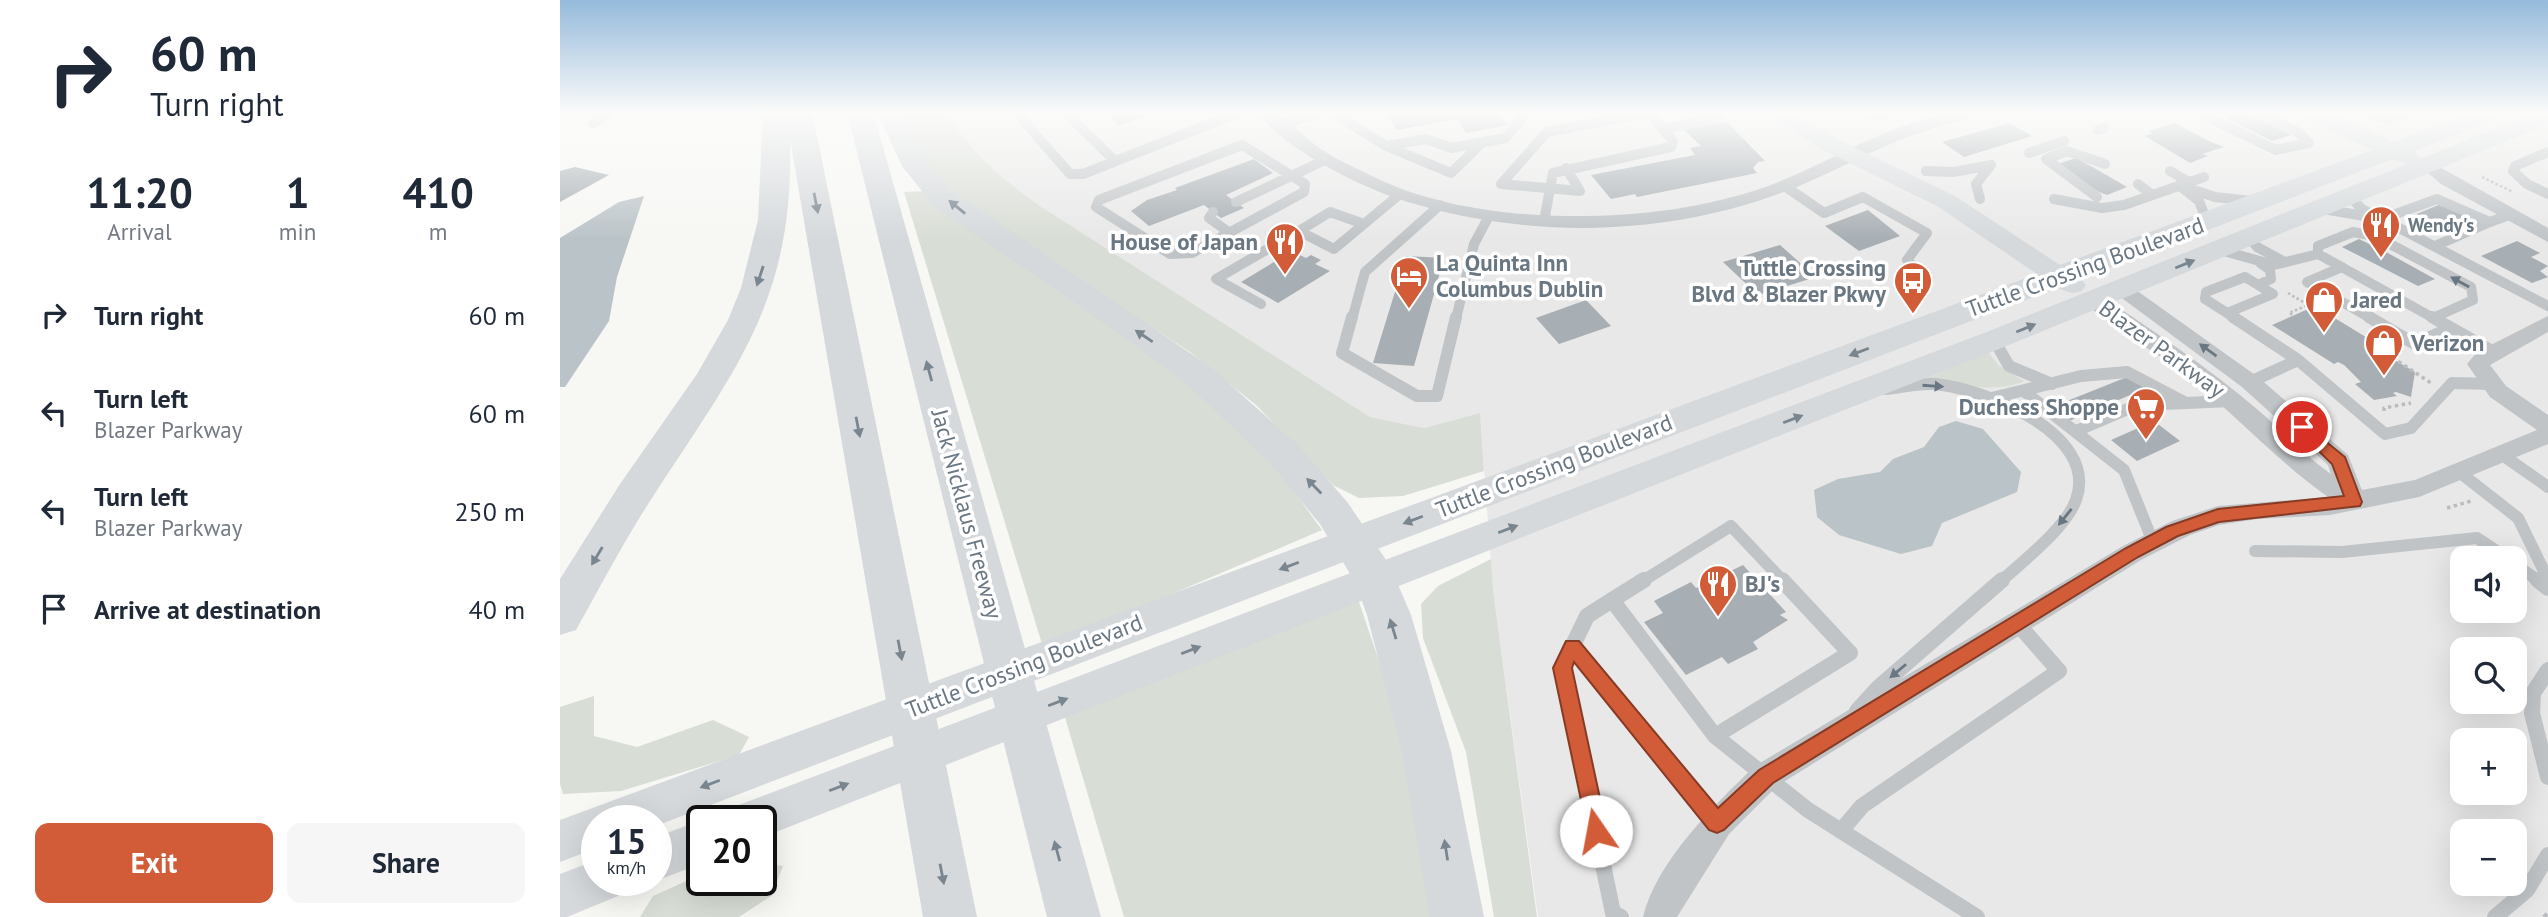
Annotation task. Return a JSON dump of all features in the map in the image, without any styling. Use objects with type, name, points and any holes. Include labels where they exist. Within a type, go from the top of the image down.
[{"type":"highway","points":[[560,617],[632,497],[720,366],[742,326],[767,255],[776,155]]},
{"type":"highway","points":[[807,155],[950,917]]},
{"type":"highway","name":"Jack Nicklaus Freeway","points":[[871,155],[1074,917]]},
{"type":"highway","points":[[910,155],[926,181],[973,221],[1169,352],[1217,390],[1326,499],[1365,561],[1417,707],[1441,817],[1457,917]]},
{"type":"main road","name":"Blazer Parkway","points":[[1868,155],[2074,272],[2122,289]]},
{"type":"main road","name":"Blazer Parkway","points":[[1872,155],[1926,171],[1980,199],[2074,272],[2094,300]]},
{"type":"main road","name":"Tuttle Crossing Boulevard","points":[[777,811],[1128,675],[1365,561],[2074,272],[2384,155]]},
{"type":"main road","points":[[2403,155],[2429,166]]},
{"type":"main road","name":"Tuttle Crossing Boulevard","points":[[656,805],[1115,632],[1365,561],[1865,391],[2220,250],[2253,249],[2323,209],[2456,155]]},
{"type":"main road","points":[[560,841],[581,833]]},
{"type":"main road","points":[[560,897],[581,888]]},
{"type":"street","points":[[1321,155],[1399,194],[1440,205],[1489,216],[1588,222],[1661,216],[1719,205],[1786,187],[1857,155]]},
{"type":"street","points":[[2429,166],[2446,180],[2548,236]]},
{"type":"street","points":[[2429,166],[2461,174],[2548,219]]},
{"type":"street","name":"Blazer Parkway","points":[[2122,289],[2250,382],[2339,461],[2354,502]]},
{"type":"street","name":"Blazer Parkway","points":[[2094,300],[2190,366],[2298,463],[2354,502]]},
{"type":"street","points":[[2548,323],[2494,352],[2478,364],[2491,384],[2548,426]]},
{"type":"street","points":[[1660,917],[1663,904],[1717,823],[1766,776],[2153,542],[2181,528],[2218,516],[2354,502],[2419,488],[2548,435]]},
{"type":"lane","points":[[1053,155],[1070,174],[1083,174],[1130,155]]},
{"type":"lane","points":[[1109,155],[1115,161]]},
{"type":"lane","points":[[1217,155],[1099,200],[1096,207],[1171,254],[1192,254],[1304,192],[1305,184],[1260,155]]},
{"type":"lane","points":[[1407,155],[1451,173],[1470,155]]},
{"type":"lane","points":[[1526,155],[1501,184],[1580,191],[1566,168]]},
{"type":"lane","points":[[1544,220],[1553,173],[1629,155]]},
{"type":"lane","points":[[2057,155],[2046,159],[2097,197]]},
{"type":"lane","points":[[2078,155],[2105,164]]},
{"type":"lane","points":[[2541,155],[2515,166],[2513,171],[2526,184],[2548,194]]},
{"type":"lane","points":[[1236,202],[1327,159]]},
{"type":"lane","points":[[1926,171],[1953,172],[1991,165],[1976,184],[1980,199]]},
{"type":"lane","points":[[2170,171],[2189,182]]},
{"type":"lane","points":[[2054,199],[2085,206],[2113,206],[2204,177]]},
{"type":"lane","points":[[2138,184],[2151,194]]},
{"type":"lane","points":[[2179,185],[2215,197],[2262,202]]},
{"type":"lane","points":[[2179,185],[2199,201],[2207,222]]},
{"type":"lane","points":[[1786,187],[1824,213],[1863,197],[1927,233],[1907,260],[1927,280]]},
{"type":"lane","points":[[2083,191],[2113,206]]},
{"type":"lane","points":[[1299,232],[1334,249],[1399,194]]},
{"type":"lane","points":[[2351,198],[2362,209],[2548,306]]},
{"type":"lane","points":[[2323,209],[2382,219],[2437,199],[2490,222]]},
{"type":"lane","points":[[1440,205],[1365,272],[1342,353],[1417,396],[1437,396],[1474,243],[1489,216]]},
{"type":"lane","points":[[1213,212],[1209,218],[1211,222],[1230,233]]},
{"type":"lane","points":[[1261,304],[1216,279],[1330,212],[1364,224]]},
{"type":"lane","points":[[2435,246],[2509,215]]},
{"type":"lane","points":[[2318,254],[2318,246],[2353,232],[2375,236],[2471,287],[2473,300],[2433,318]]},
{"type":"lane","points":[[2253,249],[2274,265],[2318,254],[2494,352]]},
{"type":"lane","points":[[2253,249],[2284,261]]},
{"type":"lane","points":[[2253,249],[2270,270],[2271,279],[2258,285]]},
{"type":"lane","points":[[2342,267],[2308,282],[2415,344],[2450,328]]},
{"type":"lane","points":[[2225,314],[2273,294],[2245,277],[2206,292],[2205,299],[2225,314],[2298,360],[2385,434],[2411,428],[2452,383],[2491,384]]},
{"type":"lane","points":[[1994,340],[2003,363],[2014,371],[2052,384]]},
{"type":"lane","points":[[2250,382],[2298,360]]},
{"type":"lane","points":[[1992,398],[2081,376],[2127,372],[2186,403]]},
{"type":"lane","points":[[1836,734],[1879,687],[2051,534],[2076,503],[2079,474],[2064,443],[2030,416],[1992,398],[1932,384],[1865,391]]},
{"type":"lane","points":[[2025,392],[2124,470],[2153,542]]},
{"type":"lane","points":[[2076,431],[2137,405],[2232,401]]},
{"type":"lane","points":[[2501,454],[2548,487]]},
{"type":"lane","points":[[2458,471],[2518,517],[2548,579]]},
{"type":"lane","points":[[1621,917],[1613,913],[1562,668],[1587,616],[1731,526],[1850,653],[1715,736]]},
{"type":"lane","points":[[2255,551],[2342,552],[2468,538],[2477,538],[2489,546]]},
{"type":"lane","points":[[2527,573],[2548,588]]},
{"type":"lane","points":[[1612,600],[1715,736],[1842,831],[1976,917]]},
{"type":"lane","points":[[1842,831],[1862,806],[2059,671],[2017,623]]},
{"type":"lane","points":[[1572,646],[1717,823]]},
{"type":"lane","points":[[2548,670],[2533,693],[2532,713],[2548,777]]},
{"type":"lane","points":[[2495,917],[2520,899],[2543,870],[2548,855]]},
{"type":"path","points":[[2477,175],[2519,195]]},
{"type":"path","points":[[2375,346],[2432,381],[2424,391]]},
{"type":"path","points":[[2385,434],[2384,408],[2415,402]]},
{"type":"shaded area","points":[[923,155],[979,155],[1040,206],[1370,417],[1424,428],[1480,413],[1484,471],[1403,496],[1359,498],[1333,485],[1256,405],[1190,352],[974,212],[933,175]]},
{"type":"shaded area","points":[[977,155],[2548,155],[2548,917],[1538,917],[1493,590],[1480,413],[1424,428],[1370,417],[1040,206],[991,170]]},
{"type":"shaded area","points":[[927,191],[1153,355],[1218,409],[1269,457],[1322,530],[1118,617],[1042,644],[904,192]]},
{"type":"shaded area","points":[[644,196],[617,277],[609,321],[565,387],[560,387],[560,238],[619,202]]},
{"type":"shaded area","points":[[1988,352],[1998,365],[2024,381],[1987,387],[1922,380]]},
{"type":"shaded area","points":[[1956,421],[1983,429],[2021,472],[2017,492],[1942,523],[1932,546],[1901,554],[1839,535],[1817,517],[1814,490],[1838,479],[1880,472],[1893,459],[1924,447],[1939,427]]},
{"type":"shaded area","points":[[1491,559],[1537,917],[1494,917],[1466,752],[1423,638],[1421,604],[1438,586]]},
{"type":"shaded area","points":[[1358,599],[1403,732],[1435,917],[1124,917],[1064,714]]},
{"type":"shaded area","points":[[594,696],[594,736],[637,747],[713,720],[749,737],[739,755],[621,791],[563,794],[560,784],[560,707]]},
{"type":"shaded area","points":[[777,865],[783,866],[777,881]]},
{"type":"shaded area","points":[[686,881],[686,896],[771,896],[739,917],[640,917],[653,896],[672,896],[672,887]]},
{"type":"building","points":[[1695,155],[1759,155],[1765,161],[1758,162],[1753,168],[1757,173],[1637,197],[1635,194],[1611,199],[1591,175]]},
{"type":"building","points":[[2176,155],[2208,156],[2190,163]]},
{"type":"building","points":[[2076,158],[2127,187],[2107,195],[2055,165]]},
{"type":"building","points":[[1254,159],[1273,173],[1226,195],[1244,208],[1221,218],[1204,205],[1149,226],[1131,211],[1147,200],[1177,190],[1175,188]]},
{"type":"building","points":[[575,167],[609,175],[560,202],[560,171]]},
{"type":"building","points":[[2441,204],[2475,221],[2443,234],[2409,217]]},
{"type":"building","points":[[1868,210],[1900,236],[1859,251],[1825,226]]},
{"type":"building","name":"Wendy's","points":[[2359,239],[2435,279],[2418,286],[2342,247]]},
{"type":"building","points":[[2517,241],[2540,253],[2531,257],[2548,266],[2540,271],[2548,277],[2532,283],[2481,256]]},
{"type":"building","points":[[1780,245],[1816,277],[1758,295],[1723,262]]},
{"type":"building","name":"House of Japan","points":[[1292,251],[1306,258],[1311,255],[1321,260],[1315,264],[1330,271],[1278,303],[1241,282]]},
{"type":"building","name":"La Quinta Inn Columbus Dublin","points":[[1406,256],[1444,258],[1414,366],[1373,363]]},
{"type":"building","points":[[1586,300],[1611,326],[1559,344],[1536,318]]},
{"type":"building","points":[[2315,306],[2379,345],[2373,347],[2415,372],[2411,397],[2396,392],[2393,393],[2397,396],[2374,400],[2355,384],[2361,382],[2344,365],[2338,362],[2334,364],[2272,325]]},
{"type":"building","points":[[2132,375],[2149,387],[2069,421],[2052,407]]},
{"type":"building","name":"Duchess Shoppe","points":[[2154,421],[2180,441],[2137,461],[2111,440]]},
{"type":"building","name":"BJ's","points":[[1743,565],[1786,612],[1780,615],[1788,620],[1753,642],[1758,649],[1728,664],[1722,657],[1686,675],[1644,622],[1663,613],[1654,601],[1691,582],[1696,588]]},
{"type":"place","name":"Wendy's","points":[[2381,259]]},
{"type":"place","name":"House of Japan","points":[[1285,276]]},
{"type":"place","name":"La Quinta Inn Columbus Dublin","points":[[1409,310]]},
{"type":"place","name":"Tuttle Crossing Blvd & Blazer Pkwy","points":[[1913,315]]},
{"type":"place","name":"Jared","points":[[2324,334]]},
{"type":"place","name":"Verizon","points":[[2384,377]]},
{"type":"place","name":"Duchess Shoppe","points":[[2146,441]]},
{"type":"place","name":"BJ's","points":[[1718,618]]},
{"type":"route","points":[[1596,831],[1562,668],[1572,646],[1717,823],[1766,776],[2132,553],[2172,532],[2218,516],[2354,502],[2339,461],[2302,427]]}]
